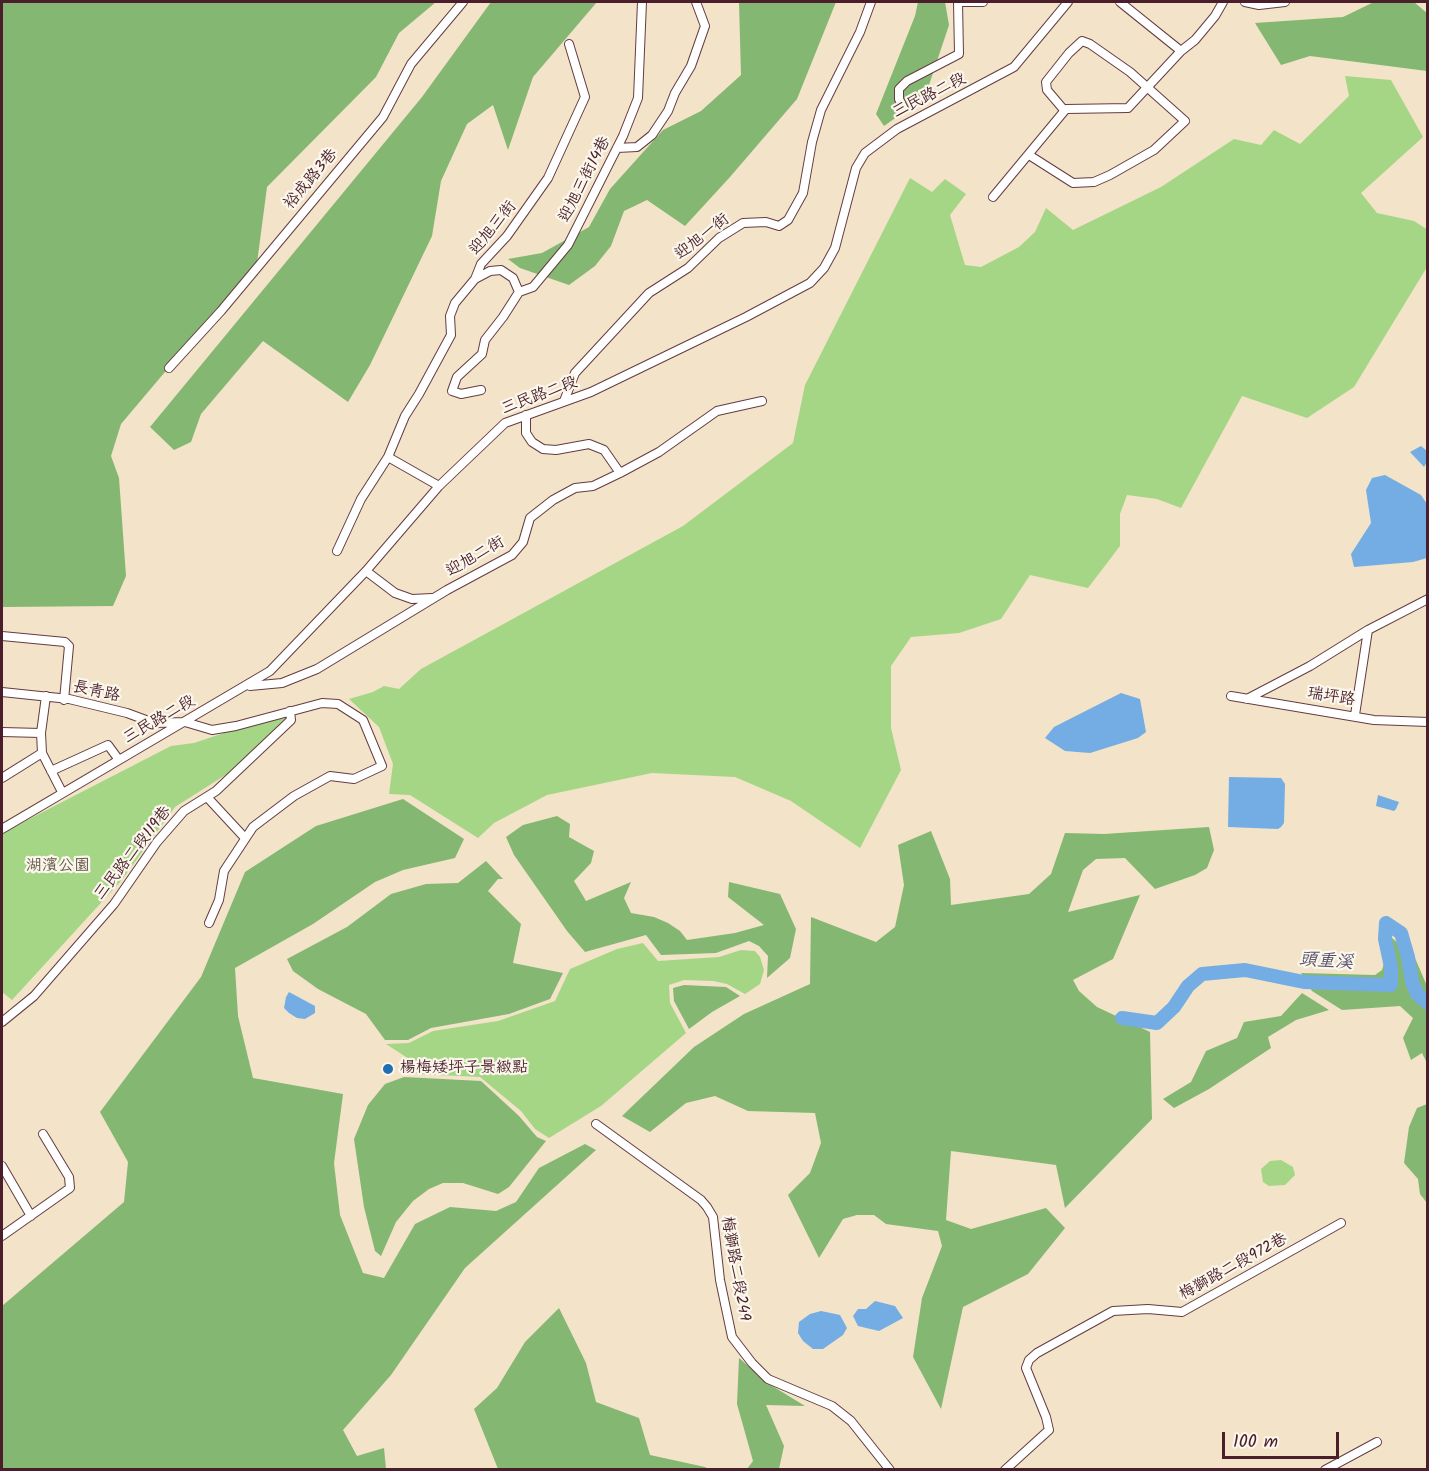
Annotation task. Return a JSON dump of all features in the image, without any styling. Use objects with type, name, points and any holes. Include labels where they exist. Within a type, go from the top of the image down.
[{"type":"street","name":"裕成路3巷","points":[[169,368],[220,311],[383,117],[411,64],[464,2]]},
{"type":"street","name":"迎旭三街14巷","points":[[519,292],[533,287],[568,245],[617,148],[638,98],[642,2]]},
{"type":"street","points":[[617,148],[637,147],[652,135],[668,111],[675,93],[691,66],[705,26],[696,2]]},
{"type":"street","name":"迎旭一街","points":[[564,402],[576,373],[649,293],[688,268],[719,238],[743,223],[766,222],[779,226],[788,220],[803,192],[812,142],[821,110],[860,32],[871,2]]},
{"type":"street","points":[[904,109],[899,99],[898,89],[907,81],[959,54],[958,2],[984,2]]},
{"type":"street","name":"三民路二段","points":[[2,829],[270,671],[366,571],[439,486],[505,423],[591,392],[810,283],[824,268],[835,248],[856,168],[865,153],[897,129],[1014,67],[1068,2]]},
{"type":"street","points":[[1120,2],[1181,51]]},
{"type":"street","points":[[1064,110],[1128,108],[1181,51],[1195,40],[1215,16],[1223,2]]},
{"type":"street","points":[[1245,2],[1259,5],[1285,2]]},
{"type":"street","points":[[1029,155],[1073,183],[1094,182],[1154,150],[1185,121],[1130,72],[1090,44],[1082,41],[1074,47],[1046,82],[1047,90],[1064,110]]},
{"type":"street","name":"迎旭三街","points":[[338,551],[361,499],[388,458],[405,416],[420,394],[451,335],[450,316],[455,303],[475,279],[481,264],[507,236],[548,178],[585,97],[569,44]]},
{"type":"street","points":[[993,197],[1064,110]]},
{"type":"street","points":[[475,279],[490,271],[501,270],[513,278],[519,292],[485,340],[482,354],[458,377],[452,391],[461,394],[481,390]]},
{"type":"street","name":"迎旭二街","points":[[247,686],[282,683],[317,669],[434,598],[512,555],[523,542],[530,518],[553,500],[575,488],[593,486],[659,452],[717,411],[762,400]]},
{"type":"street","points":[[526,415],[526,433],[532,442],[543,449],[556,450],[589,444],[604,450],[620,473]]},
{"type":"street","points":[[388,458],[439,486]]},
{"type":"street","points":[[366,571],[395,593],[412,599],[434,598]]},
{"type":"street","points":[[1247,699],[1310,666],[1368,630],[1428,599]]},
{"type":"street","points":[[1355,715],[1368,630]]},
{"type":"street","points":[[2,636],[65,642],[69,646],[63,700]]},
{"type":"street","name":"長青路","points":[[2,693],[69,699],[127,713],[154,723],[185,722]]},
{"type":"street","points":[[46,696],[40,733],[42,753],[62,792]]},
{"type":"street","name":"瑞坪路","points":[[1231,696],[1374,720],[1428,722]]},
{"type":"street","points":[[185,722],[212,730],[236,726],[322,703],[338,704],[363,720],[382,766],[354,779],[330,777],[294,796],[253,827],[224,871],[219,900],[209,923]]},
{"type":"street","name":"三民路二段119巷","points":[[2,1022],[34,996],[114,904],[157,842],[183,811],[216,791],[291,720],[290,711]]},
{"type":"street","points":[[2,732],[40,733]]},
{"type":"street","points":[[51,771],[108,745],[119,760]]},
{"type":"street","points":[[2,778],[42,753]]},
{"type":"street","points":[[207,797],[245,838]]},
{"type":"street","name":"梅獅路二段249","points":[[596,1124],[701,1200],[707,1207],[713,1217],[720,1280],[732,1337],[752,1363],[768,1379],[832,1406],[851,1420],[890,1470]]},
{"type":"street","points":[[2,1236],[70,1188],[69,1177],[43,1134]]},
{"type":"street","points":[[2,1166],[31,1215]]},
{"type":"street","name":"梅獅路二段972巷","points":[[1005,1470],[1049,1431],[1046,1417],[1026,1368],[1029,1360],[1037,1353],[1113,1311],[1148,1309],[1182,1312],[1341,1223]]},
{"type":"street","points":[[1325,1470],[1377,1442]]},
{"type":"green space","points":[[2,2],[436,2],[399,33],[376,77],[267,187],[257,263],[121,424],[111,456],[119,478],[126,576],[113,606],[2,607]]},
{"type":"green space","points":[[491,2],[597,2],[533,77],[508,150],[493,105],[467,124],[441,181],[432,236],[370,365],[348,402],[263,341],[201,414],[191,442],[174,450],[150,427],[422,97]]},
{"type":"green space","points":[[739,2],[836,2],[797,99],[730,177],[685,226],[647,200],[624,211],[611,246],[595,266],[569,285],[520,268],[508,259],[542,253],[589,227],[610,189],[663,130],[701,111],[741,75]]},
{"type":"green space","points":[[918,2],[945,2],[949,25],[925,97],[884,126],[876,114],[915,16]]},
{"type":"green space","points":[[1374,2],[1414,2],[1427,13],[1427,71],[1310,56],[1281,65],[1255,23],[1343,17]]},
{"type":"green space","points":[[1345,76],[1391,80],[1423,137],[1361,193],[1377,213],[1414,221],[1428,230],[1427,267],[1354,387],[1307,418],[1242,396],[1181,508],[1157,499],[1127,495],[1120,514],[1120,546],[1088,588],[1030,575],[1001,619],[959,633],[911,637],[891,666],[891,728],[901,770],[860,848],[791,801],[735,777],[652,773],[547,795],[494,823],[478,838],[410,795],[389,794],[393,764],[379,727],[349,699],[384,686],[399,689],[421,669],[683,526],[793,443],[805,385],[910,178],[932,192],[945,179],[966,194],[950,215],[965,265],[981,267],[1019,247],[1035,232],[1046,208],[1073,230],[1161,187],[1234,139],[1261,145],[1274,130],[1300,144],[1349,96]]},
{"type":"green space","name":"湖濱公園","points":[[289,717],[227,774],[175,807],[121,881],[12,1000],[2,992],[2,833],[171,746],[194,743],[242,727]]},
{"type":"green space","points":[[403,799],[464,839],[455,858],[403,870],[375,882],[313,924],[235,968],[238,1016],[253,1078],[343,1094],[334,1163],[340,1215],[363,1273],[384,1278],[415,1224],[450,1207],[496,1211],[516,1202],[539,1168],[585,1144],[596,1150],[465,1268],[391,1375],[343,1430],[357,1456],[384,1448],[386,1469],[2,1469],[2,1306],[124,1202],[128,1162],[100,1112],[201,977],[245,872],[316,826]]},
{"type":"green space","points":[[557,816],[570,824],[569,837],[594,851],[591,863],[574,881],[586,901],[631,882],[624,898],[631,913],[654,917],[668,923],[680,931],[687,940],[735,933],[764,925],[728,897],[729,882],[780,894],[796,929],[790,958],[767,978],[768,956],[759,946],[749,941],[716,953],[661,955],[646,935],[585,952],[567,931],[514,855],[506,837],[523,825]]},
{"type":"green space","points":[[1209,827],[1214,850],[1207,868],[1195,875],[1155,889],[1125,858],[1096,859],[1083,870],[1068,912],[1140,895],[1113,959],[1073,980],[1079,991],[1097,1007],[1150,1032],[1152,1119],[1065,1208],[1056,1165],[951,1151],[946,1220],[971,1229],[1046,1208],[1065,1228],[1028,1274],[963,1307],[941,1409],[913,1357],[922,1298],[942,1246],[938,1231],[886,1224],[874,1215],[857,1215],[843,1219],[819,1258],[788,1195],[810,1173],[821,1143],[815,1113],[748,1111],[715,1096],[686,1103],[650,1132],[622,1116],[694,1047],[744,1014],[810,984],[811,917],[876,942],[895,927],[904,885],[898,845],[931,831],[950,879],[951,905],[1029,894],[1051,874],[1065,833],[1104,834]]},
{"type":"green space","points":[[486,861],[503,879],[498,879],[488,891],[521,924],[513,963],[563,973],[550,999],[509,1014],[431,1028],[408,1040],[385,1040],[366,1014],[318,989],[293,971],[287,959],[347,927],[391,894],[426,884],[458,883]]},
{"type":"green space","points":[[1392,938],[1415,958],[1427,986],[1427,1063],[1422,1053],[1411,1060],[1403,1038],[1413,1018],[1400,1006],[1342,1010],[1312,991],[1301,973],[1375,975],[1382,970]]},
{"type":"green space","points":[[643,943],[658,961],[719,957],[741,950],[755,951],[760,957],[764,970],[760,984],[745,994],[727,984],[713,981],[684,980],[669,985],[670,1003],[686,1033],[601,1106],[549,1138],[535,1129],[521,1111],[480,1077],[417,1074],[406,1057],[386,1044],[409,1043],[433,1031],[498,1021],[555,1001],[570,969],[617,949]]},
{"type":"green space","points":[[684,985],[726,987],[740,996],[689,1029],[674,1001],[673,988]]},
{"type":"green space","points":[[1302,993],[1329,1010],[1296,1020],[1268,1037],[1271,1048],[1209,1089],[1174,1108],[1163,1099],[1191,1082],[1206,1051],[1237,1038],[1244,1022],[1281,1016]]},
{"type":"green space","points":[[404,1077],[481,1081],[519,1116],[537,1137],[546,1141],[509,1187],[498,1194],[463,1183],[443,1183],[429,1189],[413,1201],[396,1222],[381,1256],[375,1251],[364,1207],[354,1139],[368,1105],[385,1084]]},
{"type":"green space","points":[[1427,1104],[1427,1203],[1420,1194],[1418,1179],[1404,1163],[1409,1127],[1417,1108]]},
{"type":"green space","points":[[1281,1160],[1293,1167],[1295,1175],[1285,1185],[1269,1186],[1263,1182],[1261,1169],[1270,1161]]},
{"type":"green space","points":[[559,1308],[586,1363],[596,1402],[639,1418],[650,1455],[708,1469],[498,1469],[474,1409],[497,1388],[525,1342]]},
{"type":"green space","points":[[739,1358],[769,1384],[805,1406],[766,1405],[784,1446],[779,1469],[747,1469],[753,1461],[737,1404]]},
{"type":"water","points":[[1421,446],[1427,451],[1427,462],[1424,467],[1410,452]]},
{"type":"water","points":[[1385,475],[1421,495],[1427,504],[1427,558],[1413,562],[1354,567],[1351,554],[1371,523],[1366,490],[1372,478]]},
{"type":"water","points":[[1121,693],[1140,699],[1146,732],[1138,738],[1090,753],[1065,751],[1045,738],[1054,727]]},
{"type":"water","points":[[1229,777],[1281,778],[1285,784],[1284,823],[1281,827],[1278,829],[1228,827]]},
{"type":"water","points":[[1378,795],[1399,802],[1396,809],[1394,811],[1376,806]]},
{"type":"water","points":[[289,992],[315,1006],[315,1013],[305,1019],[297,1018],[289,1013],[284,1008]]},
{"type":"water","points":[[875,1301],[895,1306],[903,1318],[879,1331],[858,1326],[853,1316],[858,1309],[866,1309]]},
{"type":"water","points":[[821,1311],[840,1315],[847,1328],[843,1335],[823,1349],[813,1349],[803,1341],[798,1333],[799,1322],[810,1314]]},
{"type":"waterway","name":"頭重溪","points":[[1122,1018],[1157,1023],[1174,1007],[1188,986],[1202,974],[1245,970],[1304,982],[1391,985],[1391,967],[1385,939],[1386,923],[1401,933],[1412,982],[1417,994],[1428,1003]]},
{"type":"place","name":"楊梅矮坪子景緻點","points":[[388,1069]]}]
